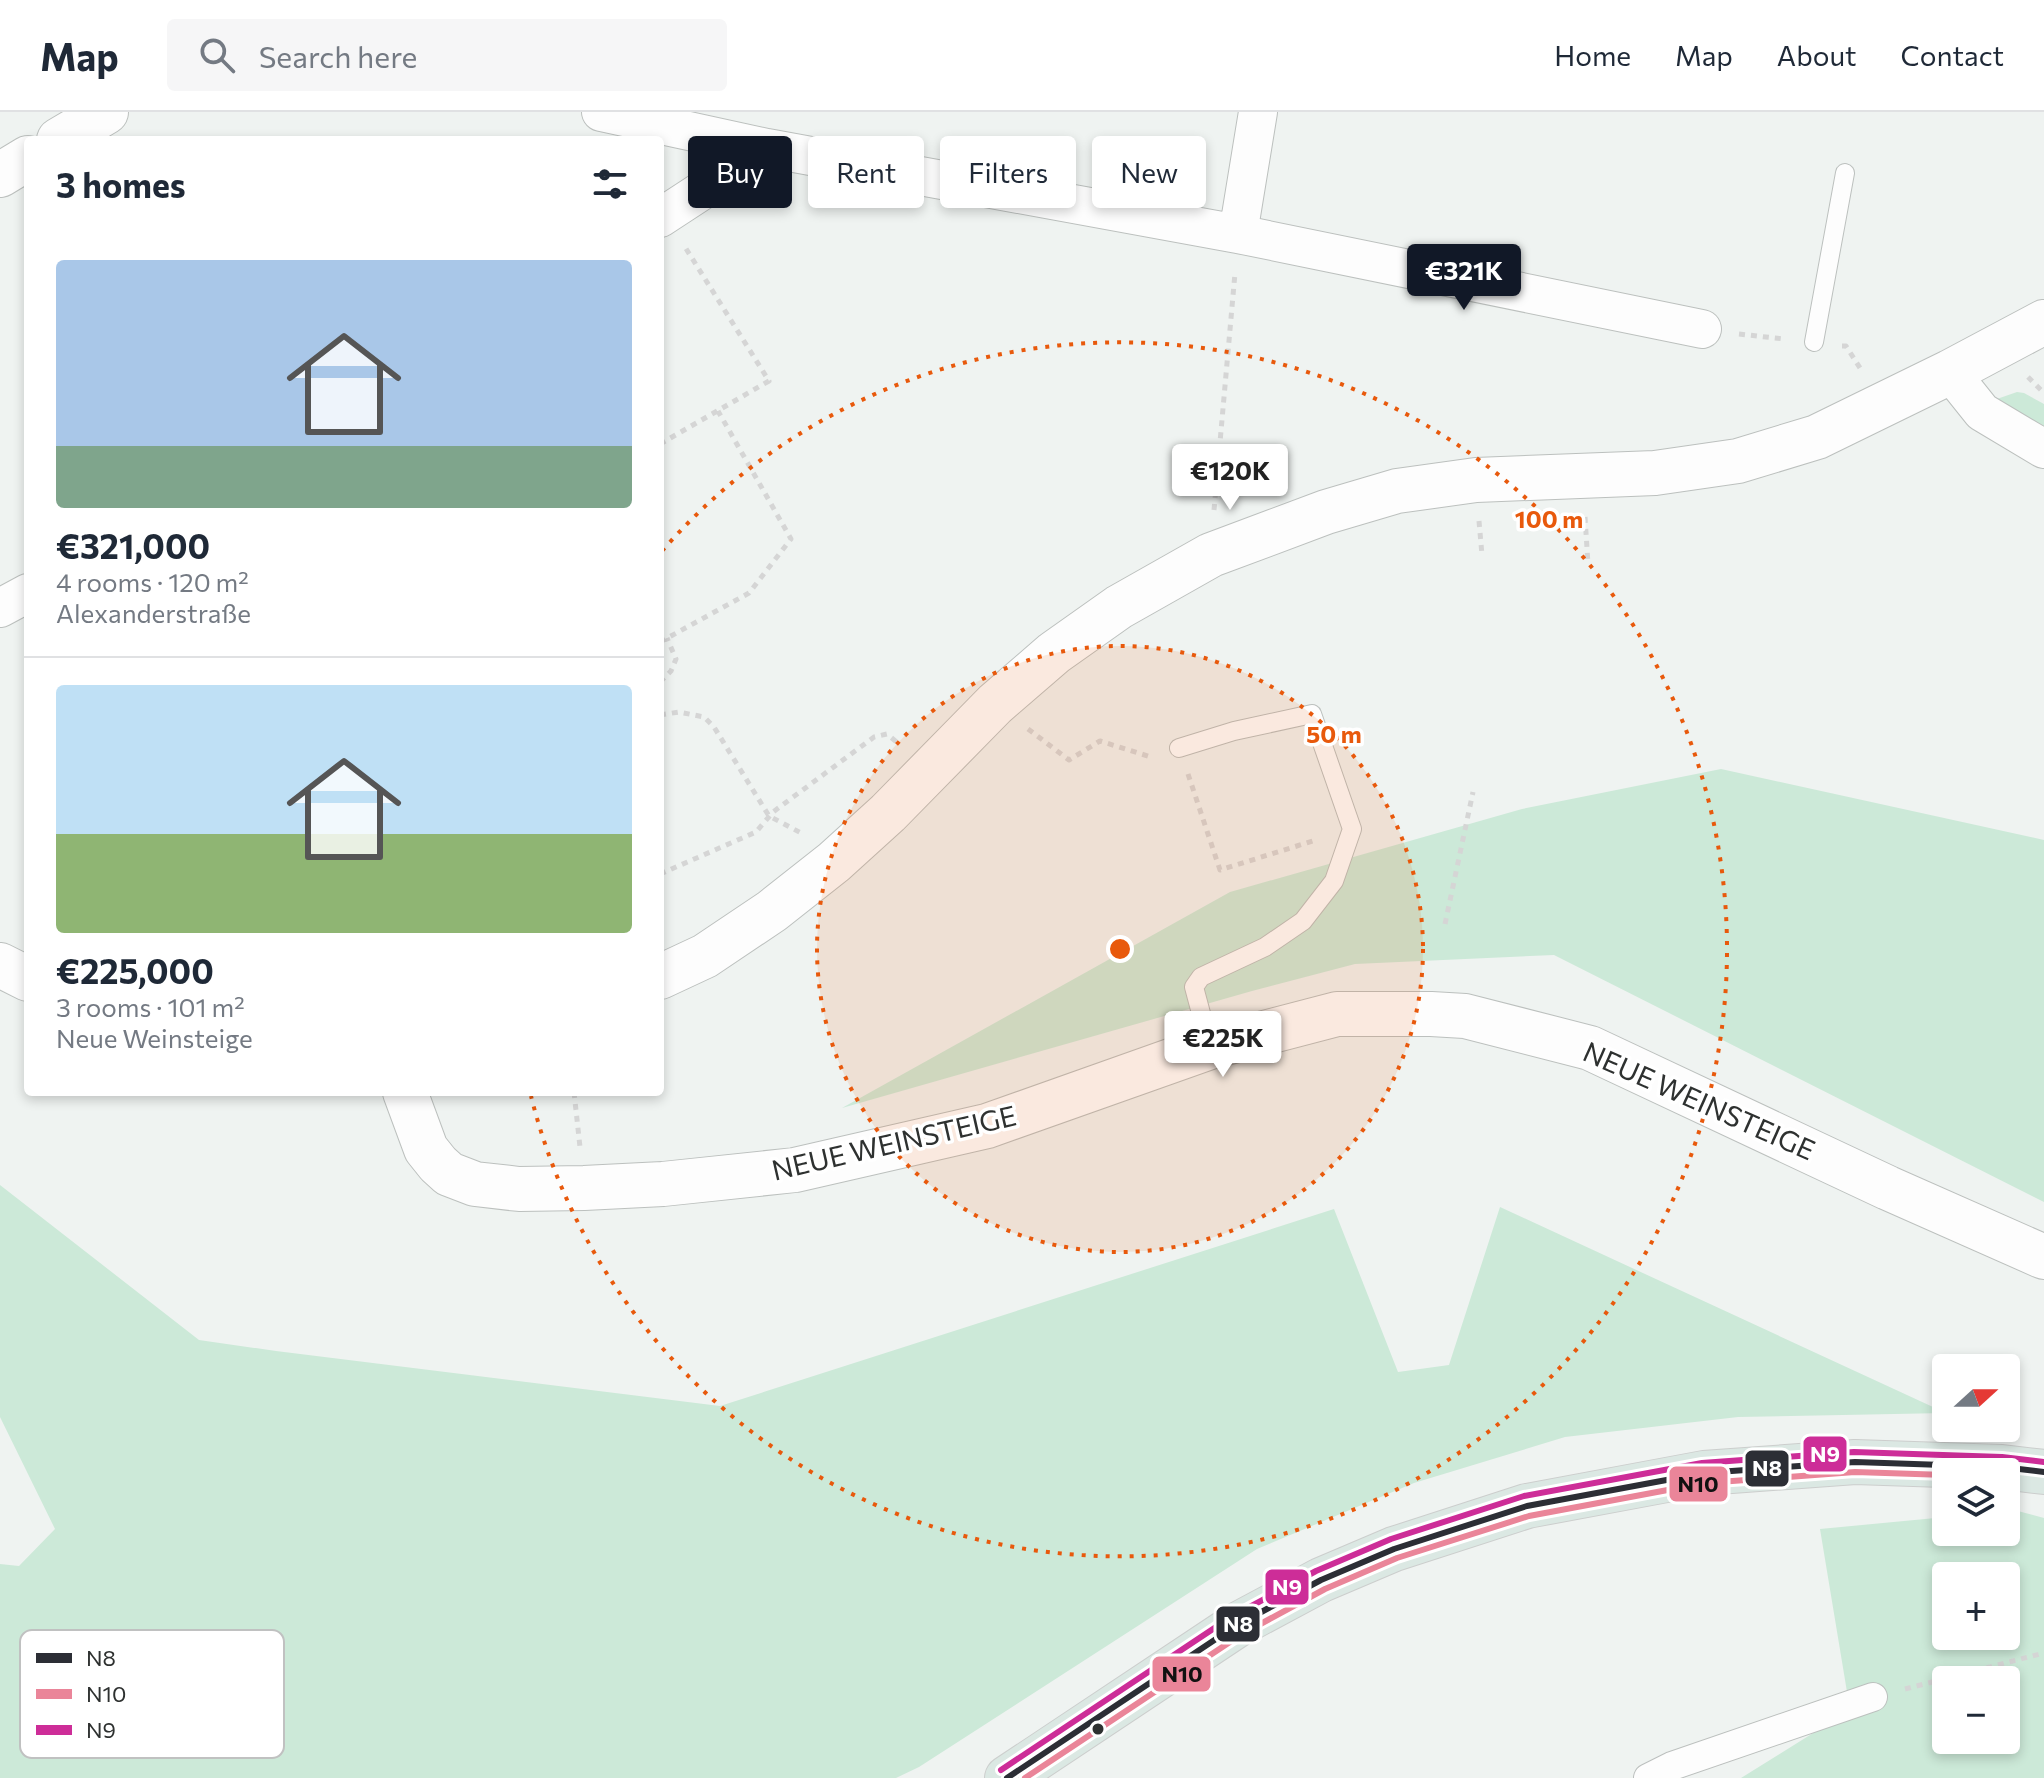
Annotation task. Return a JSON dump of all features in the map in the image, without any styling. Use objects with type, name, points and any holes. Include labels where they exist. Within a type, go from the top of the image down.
[{"type":"main road","points":[[66,136],[106,112]]},
{"type":"main road","points":[[0,175],[24,160]]},
{"type":"main road","points":[[664,975],[705,956],[772,911],[834,862],[888,813],[995,704],[1054,653],[1119,607],[1211,555],[1326,512],[1397,491],[1476,480],[1655,473],[1738,461],[1817,437],[2044,322]]},
{"type":"main road","points":[[0,965],[24,977]]},
{"type":"main road","name":"NEUE WEINSTEIGE","points":[[406,1096],[426,1149],[449,1174],[475,1184],[519,1189],[663,1184],[795,1170],[987,1126],[1210,1047],[1337,1014],[1465,1016],[1590,1048],[1888,1188],[2044,1257]]},
{"type":"main road","points":[[1007,1778],[1237,1625],[1321,1580],[1394,1549],[1527,1506],[1704,1473],[1855,1462],[2002,1467],[2044,1472]]},
{"type":"street","points":[[601,112],[712,136]]},
{"type":"street","points":[[1238,234],[1258,112]]},
{"type":"street","points":[[792,153],[1238,234],[1702,329]]},
{"type":"street","points":[[664,216],[688,200]]},
{"type":"street","points":[[1950,372],[1982,412],[2044,449]]},
{"type":"street","points":[[0,608],[24,595]]},
{"type":"street","points":[[1648,1778],[1672,1766],[1873,1697]]},
{"type":"lane","points":[[1814,342],[1845,173]]},
{"type":"lane","points":[[1179,748],[1234,731],[1312,714],[1352,829],[1334,881],[1303,921],[1265,947],[1201,977],[1194,987],[1210,1047]]},
{"type":"path","points":[[664,219],[769,381],[664,442]]},
{"type":"path","points":[[1211,555],[1238,234]]},
{"type":"path","points":[[664,640],[749,593],[791,539],[718,411]]},
{"type":"path","points":[[1584,503],[1588,564]]},
{"type":"path","points":[[1479,513],[1482,555]]},
{"type":"path","points":[[664,678],[676,659],[667,638]]},
{"type":"path","points":[[664,714],[679,712],[704,717],[714,727],[769,816],[801,832],[834,862]]},
{"type":"path","points":[[664,872],[756,832],[769,816],[874,737],[887,734],[931,769]]},
{"type":"path","points":[[1069,760],[1100,741],[1186,769]]},
{"type":"path","points":[[1179,748],[1220,870],[1352,829]]},
{"type":"path","points":[[1445,924],[1473,792]]},
{"type":"path","points":[[574,1096],[584,1188]]},
{"type":"path","points":[[1873,1697],[2044,1653]]},
{"type":"green space","points":[[2017,392],[2044,404],[2044,431],[1994,400]]},
{"type":"green space","points":[[1721,769],[2044,840],[2044,1202],[1554,955],[1355,964],[842,1108],[1230,892],[1522,809]]},
{"type":"green space","points":[[0,1185],[199,1340],[720,1406],[1334,1209],[1398,1372],[1449,1365],[1500,1207],[1932,1407],[1932,1413],[1738,1417],[1565,1437],[1414,1483],[1257,1549],[919,1767],[896,1778],[0,1778],[0,1564],[19,1566],[55,1529],[0,1417]]},
{"type":"green space","points":[[2020,1512],[2044,1518],[2044,1778],[1741,1778],[1850,1710],[1820,1529],[1932,1518],[1932,1546],[2020,1546]]},
{"type":"transit line","name":"N9","points":[[1001,1770],[1231,1617],[1316,1571],[1391,1539],[1524,1496],[1702,1463],[1854,1452],[2002,1457],[2044,1462]]},
{"type":"transit line","name":"N8","points":[[1007,1778],[1237,1625],[1321,1580],[1394,1549],[1527,1506],[1704,1473],[1855,1462],[2002,1467],[2044,1472]]},
{"type":"transit line","name":"N10","points":[[1025,1778],[1242,1634],[1325,1589],[1397,1558],[1529,1516],[1705,1483],[1855,1472],[1932,1475]]}]
